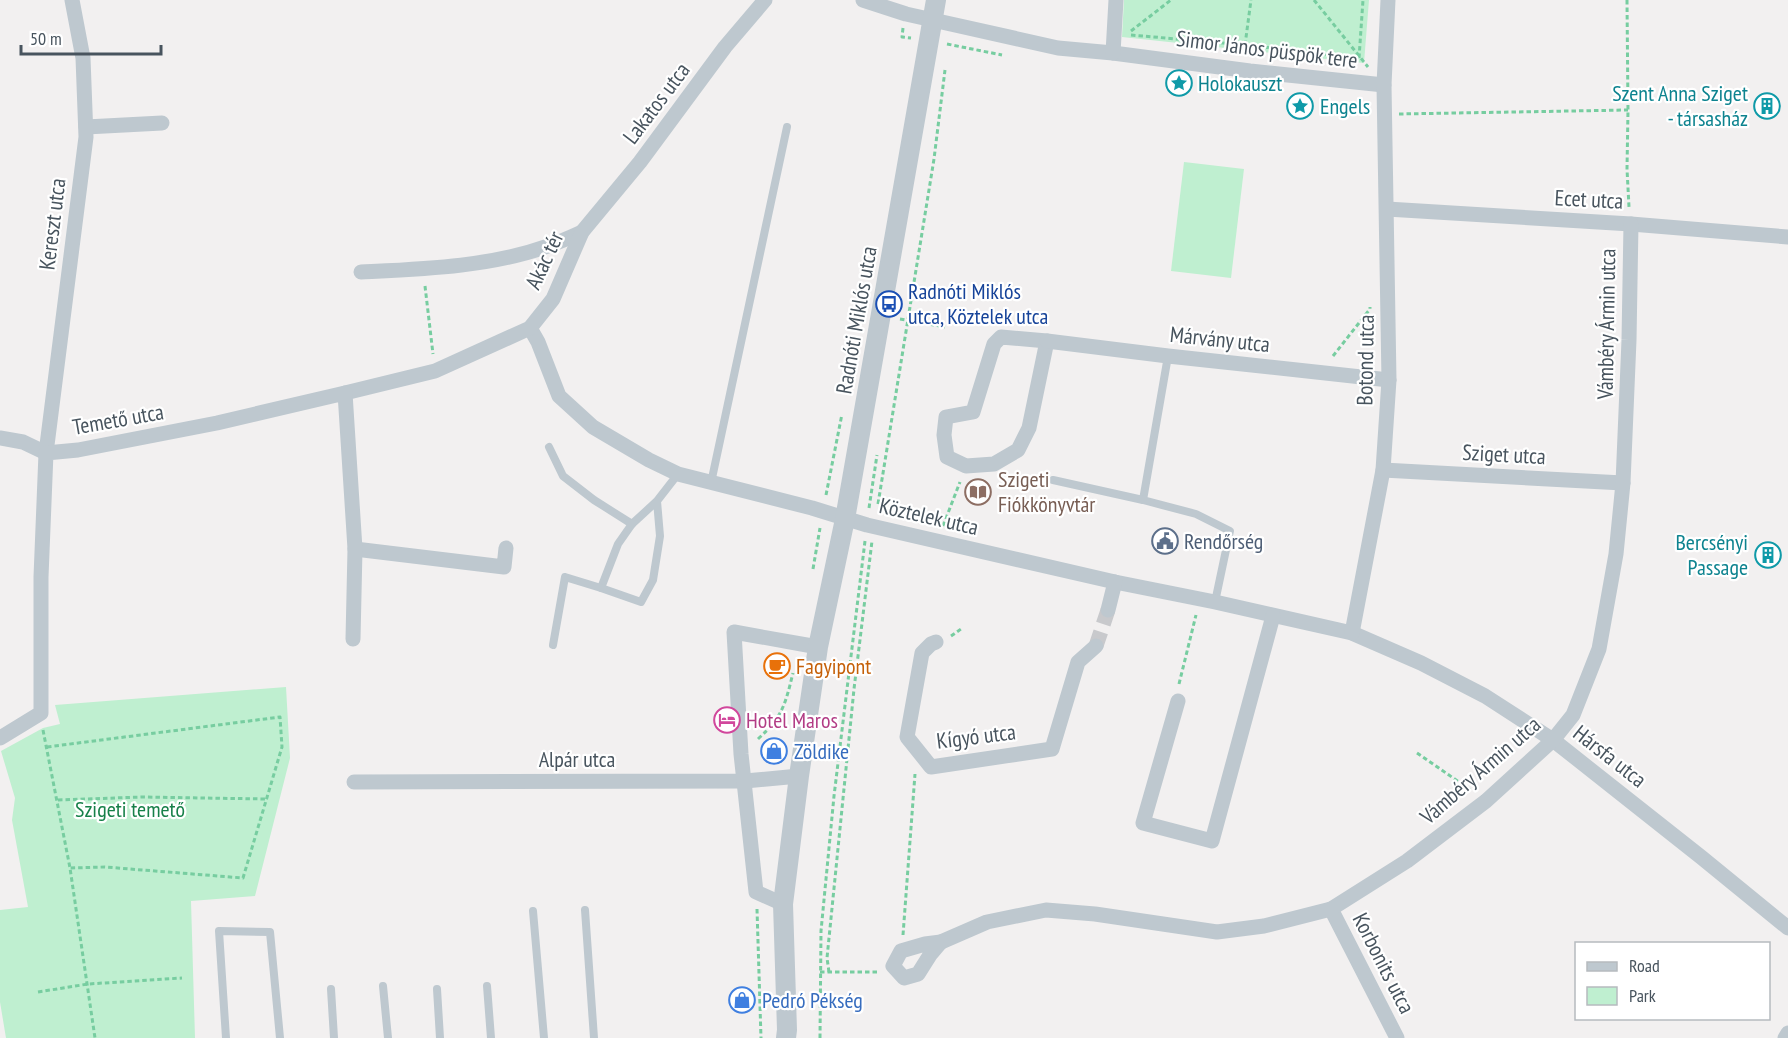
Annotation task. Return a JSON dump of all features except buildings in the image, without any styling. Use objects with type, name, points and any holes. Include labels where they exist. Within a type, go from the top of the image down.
[{"type":"street","name":"Kereszt utca","points":[[46,453],[86,127],[83,58],[72,0]]},
{"type":"street","name":"Lakatos utca","points":[[582,232],[640,162],[725,47],[765,0]]},
{"type":"street","name":"Simor János püspök tere","points":[[863,0],[942,22],[1058,48],[1250,71],[1368,76],[1384,85],[1388,0]]},
{"type":"street","name":"Radnóti Miklós utca","points":[[788,1035],[783,904],[799,776],[818,647],[942,22],[936,0]]},
{"type":"street","points":[[1113,53],[1116,0]]},
{"type":"street","name":"Botond utca","points":[[1352,633],[1383,470],[1389,380],[1384,85]]},
{"type":"street","points":[[86,127],[162,123]]},
{"type":"street","name":"Ecet utca","points":[[1387,209],[1630,224],[1788,237]]},
{"type":"street","name":"Vámbéry Ármin utca","points":[[901,951],[940,942],[987,922],[1046,910],[1095,914],[1217,932],[1264,926],[1331,909],[1407,861],[1486,801],[1553,740],[1573,715],[1599,649],[1616,554],[1623,483],[1629,340],[1630,224]]},
{"type":"street","name":"Akác tér","points":[[361,272],[423,269],[505,258],[548,247],[582,232]]},
{"type":"street","name":"Akác tér","points":[[345,393],[435,371],[530,328],[553,299],[582,232]]},
{"type":"street","name":"Köztelek utca","points":[[530,328],[538,342],[559,396],[593,427],[678,474],[812,508],[845,519],[1115,582],[1352,633]]},
{"type":"street","name":"Márvány utca","points":[[966,466],[947,458],[944,435],[946,417],[973,412],[994,344],[1001,337],[1389,380]]},
{"type":"street","points":[[966,466],[994,464],[1018,450],[1029,428],[1047,341]]},
{"type":"street","points":[[345,393],[355,549],[353,639]]},
{"type":"street","name":"Temető utca","points":[[41,713],[41,577],[46,453],[78,450],[194,428],[345,393]]},
{"type":"street","points":[[0,438],[23,442],[46,453]]},
{"type":"street","name":"Sziget utca","points":[[1383,470],[1623,483]]},
{"type":"street","points":[[355,549],[504,567],[506,548]]},
{"type":"street","points":[[1108,610],[1115,582]]},
{"type":"street","points":[[1178,701],[1143,823],[1212,841],[1273,616]]},
{"type":"street","points":[[783,904],[756,892],[741,754],[734,632],[818,647]]},
{"type":"street","name":"Hársfa utca","points":[[1352,633],[1421,663],[1485,696],[1553,740],[1788,928]]},
{"type":"street","name":"Kígyó utca","points":[[936,642],[922,653],[907,737],[931,767],[1052,749],[1078,662],[1096,646]]},
{"type":"street","points":[[0,738],[41,713]]},
{"type":"street","name":"Alpár utca","points":[[354,782],[745,781],[799,776]]},
{"type":"street","name":"Korbonits utca","points":[[1331,909],[1397,1038]]},
{"type":"street","points":[[901,951],[893,966],[903,978],[918,974],[940,942]]},
{"type":"street","points":[[1785,1038],[1788,1033]]},
{"type":"lane","points":[[711,483],[788,127]]},
{"type":"lane","points":[[1143,500],[1168,356]]},
{"type":"lane","points":[[549,447],[563,476],[594,500],[632,524]]},
{"type":"lane","points":[[601,588],[618,544],[632,524],[657,501],[678,474]]},
{"type":"lane","points":[[1053,480],[1196,514],[1230,531],[1215,602]]},
{"type":"lane","points":[[553,645],[564,577],[640,602],[653,580],[655,569],[660,536],[657,501]]},
{"type":"lane","points":[[533,910],[544,1038]]},
{"type":"lane","points":[[585,910],[594,1038]]},
{"type":"lane","points":[[226,1038],[219,931],[270,932],[280,1038]]},
{"type":"lane","points":[[383,986],[388,1038]]},
{"type":"lane","points":[[487,986],[491,1038]]},
{"type":"lane","points":[[331,989],[334,1038]]},
{"type":"lane","points":[[437,989],[440,1038]]},
{"type":"path","points":[[1126,35],[1171,0]]},
{"type":"path","points":[[1245,45],[1251,0]]},
{"type":"path","points":[[1314,0],[1364,63]]},
{"type":"path","points":[[1359,58],[1363,0]]},
{"type":"path","points":[[1627,0],[1627,189],[1630,224]]},
{"type":"path","points":[[942,22],[948,44]]},
{"type":"path","points":[[1126,35],[1127,23]]},
{"type":"path","points":[[1126,35],[1359,58]]},
{"type":"path","points":[[878,504],[934,159],[945,67]]},
{"type":"path","points":[[1397,114],[1628,110]]},
{"type":"path","points":[[423,269],[435,371]]},
{"type":"path","points":[[1318,372],[1370,309],[1370,298]]},
{"type":"path","points":[[898,319],[945,327]]},
{"type":"path","points":[[938,540],[966,466]]},
{"type":"path","points":[[829,972],[827,958],[852,700],[872,538]]},
{"type":"path","points":[[1178,701],[1179,680],[1200,599]]},
{"type":"path","points":[[41,713],[70,868],[95,1038]]},
{"type":"path","points":[[47,747],[280,717],[282,747],[243,878],[105,867],[70,868]]},
{"type":"path","points":[[901,951],[906,918],[917,749]]},
{"type":"path","points":[[1417,753],[1486,801]]},
{"type":"path","points":[[58,800],[142,797],[266,799]]},
{"type":"path","points":[[756,892],[761,1038]]},
{"type":"path","points":[[820,972],[878,972],[903,978]]},
{"type":"path","points":[[38,992],[88,984],[182,978]]},
{"type":"green space","points":[[1124,0],[1369,0],[1364,63],[1122,37]]},
{"type":"green space","points":[[1184,162],[1244,169],[1231,278],[1171,271]]},
{"type":"green space","name":"Szigeti temető","points":[[286,687],[290,758],[255,896],[191,901],[195,1038],[6,1038],[0,1002],[0,910],[28,907],[12,820],[15,798],[1,751],[43,728],[60,724],[55,705]]},
{"type":"tunnel","points":[[1096,646],[1108,610]]},
{"type":"place","name":"Holokauszt","points":[[1179,83]]},
{"type":"place","name":"Engels","points":[[1300,106]]},
{"type":"place","name":"Szent Anna Sziget - társasház","points":[[1767,106]]},
{"type":"place","name":"Radnóti Miklós utca, Köztelek utca","points":[[889,304]]},
{"type":"place","name":"Szigeti Fiókkönyvtár","points":[[978,492]]},
{"type":"place","name":"Rendőrség","points":[[1165,541]]},
{"type":"place","name":"Bercsényi Passage","points":[[1768,555]]},
{"type":"place","name":"Fagyipont","points":[[777,666]]},
{"type":"place","name":"Hotel Maros","points":[[727,720]]},
{"type":"place","name":"Zöldike","points":[[774,751]]},
{"type":"place","name":"Pedró Pékség","points":[[742,1000]]}]
